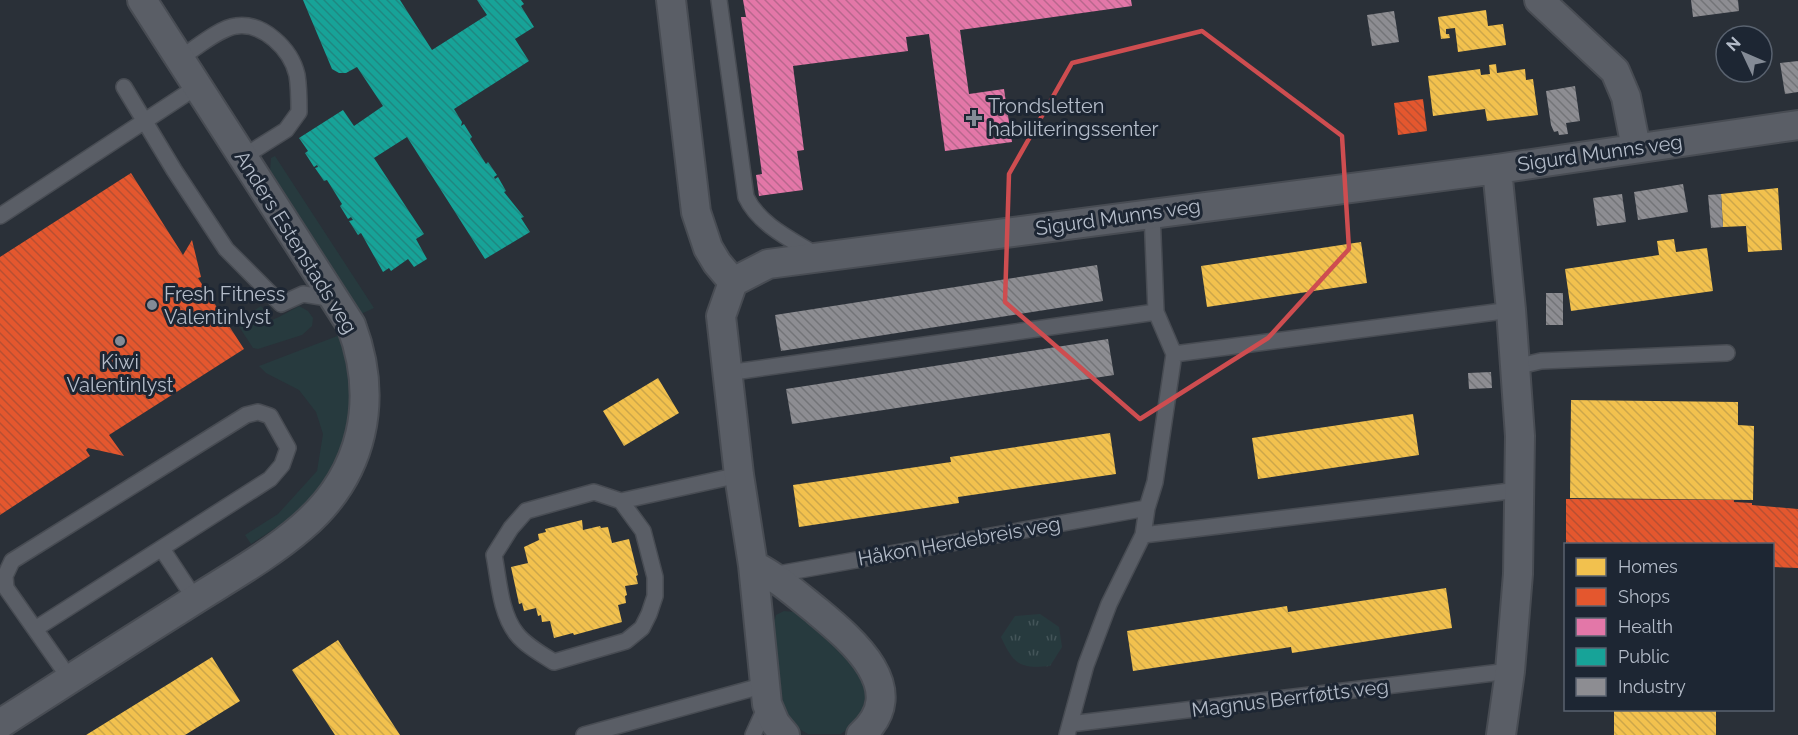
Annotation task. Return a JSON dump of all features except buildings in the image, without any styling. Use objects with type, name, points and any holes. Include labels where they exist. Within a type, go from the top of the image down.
[{"type":"street","points":[[671,0],[696,212],[708,248],[733,282],[721,315],[739,475],[762,570],[766,695],[775,723],[785,735]]},
{"type":"street","points":[[1539,0],[1615,71],[1626,97],[1636,148]]},
{"type":"street","name":"Anders Estenstads veg","points":[[0,724],[195,599],[302,527],[323,506],[340,484],[361,436],[365,412],[363,365],[351,325],[146,1]]},
{"type":"street","name":"Sigurd Munns veg","points":[[733,282],[768,264],[1497,168],[1798,125]]},
{"type":"street","points":[[1497,168],[1511,310],[1520,436],[1518,574],[1510,671],[1501,735]]},
{"type":"street","points":[[762,570],[844,634],[862,653],[871,667],[879,682],[881,697],[876,715],[861,735]]},
{"type":"lane","points":[[718,0],[746,197],[759,218],[820,258]]},
{"type":"lane","points":[[180,58],[221,32],[236,26],[257,28],[275,40],[288,56],[296,72],[299,112],[286,130],[243,157]]},
{"type":"lane","points":[[0,216],[198,86]]},
{"type":"lane","points":[[124,87],[146,120],[174,170],[226,249],[281,304],[303,294],[334,299]]},
{"type":"lane","points":[[1152,212],[1156,312],[1174,354],[1511,310]]},
{"type":"lane","points":[[728,373],[1156,312]]},
{"type":"lane","points":[[1515,367],[1541,361],[1726,353]]},
{"type":"lane","name":"Magnus Berrføtts veg","points":[[1174,354],[1155,482],[1147,508],[1143,535],[1109,604],[1086,665],[1068,729],[1510,671]]},
{"type":"lane","points":[[35,629],[270,479],[282,465],[288,448],[270,416],[258,412],[246,415],[12,561],[5,576],[6,588],[70,679]]},
{"type":"lane","points":[[621,501],[643,531],[655,577],[655,596],[649,614],[642,628],[626,641],[554,662],[516,634],[506,614],[494,555],[511,528],[526,511],[594,492],[621,501],[739,475]]},
{"type":"lane","points":[[1143,535],[1519,490]]},
{"type":"lane","name":"Håkon Herdebreis veg","points":[[762,570],[1147,508]]},
{"type":"lane","points":[[162,549],[195,599]]},
{"type":"lane","points":[[584,735],[766,695]]},
{"type":"lane","points":[[753,735],[766,695]]},
{"type":"highlighted area","points":[[1202,31],[1342,136],[1349,249],[1268,338],[1140,419],[1005,302],[1009,174],[1072,63]]},
{"type":"green space","points":[[275,156],[374,308],[361,314],[270,172],[271,158]]},
{"type":"green space","points":[[261,306],[272,320],[299,306],[308,311],[313,318],[312,326],[302,335],[258,349],[253,348],[236,322]]},
{"type":"green space","points":[[340,335],[349,354],[352,427],[321,492],[300,512],[251,544],[245,535],[278,514],[317,471],[323,434],[316,412],[299,390],[266,373],[259,366]]},
{"type":"green space","points":[[784,611],[795,612],[811,623],[854,666],[862,679],[866,694],[863,708],[856,722],[841,734],[808,734],[796,727],[784,710],[773,626],[776,615]]},
{"type":"green space","points":[[1040,614],[1059,627],[1062,647],[1050,666],[1025,666],[1014,659],[1001,637],[1015,616]]},
{"type":"place","name":"Trondsletten habiliteringssenter","points":[[974,118]]},
{"type":"place","name":"Fresh Fitness Valentinlyst","points":[[152,305]]},
{"type":"place","name":"Kiwi Valentinlyst","points":[[120,341]]}]
